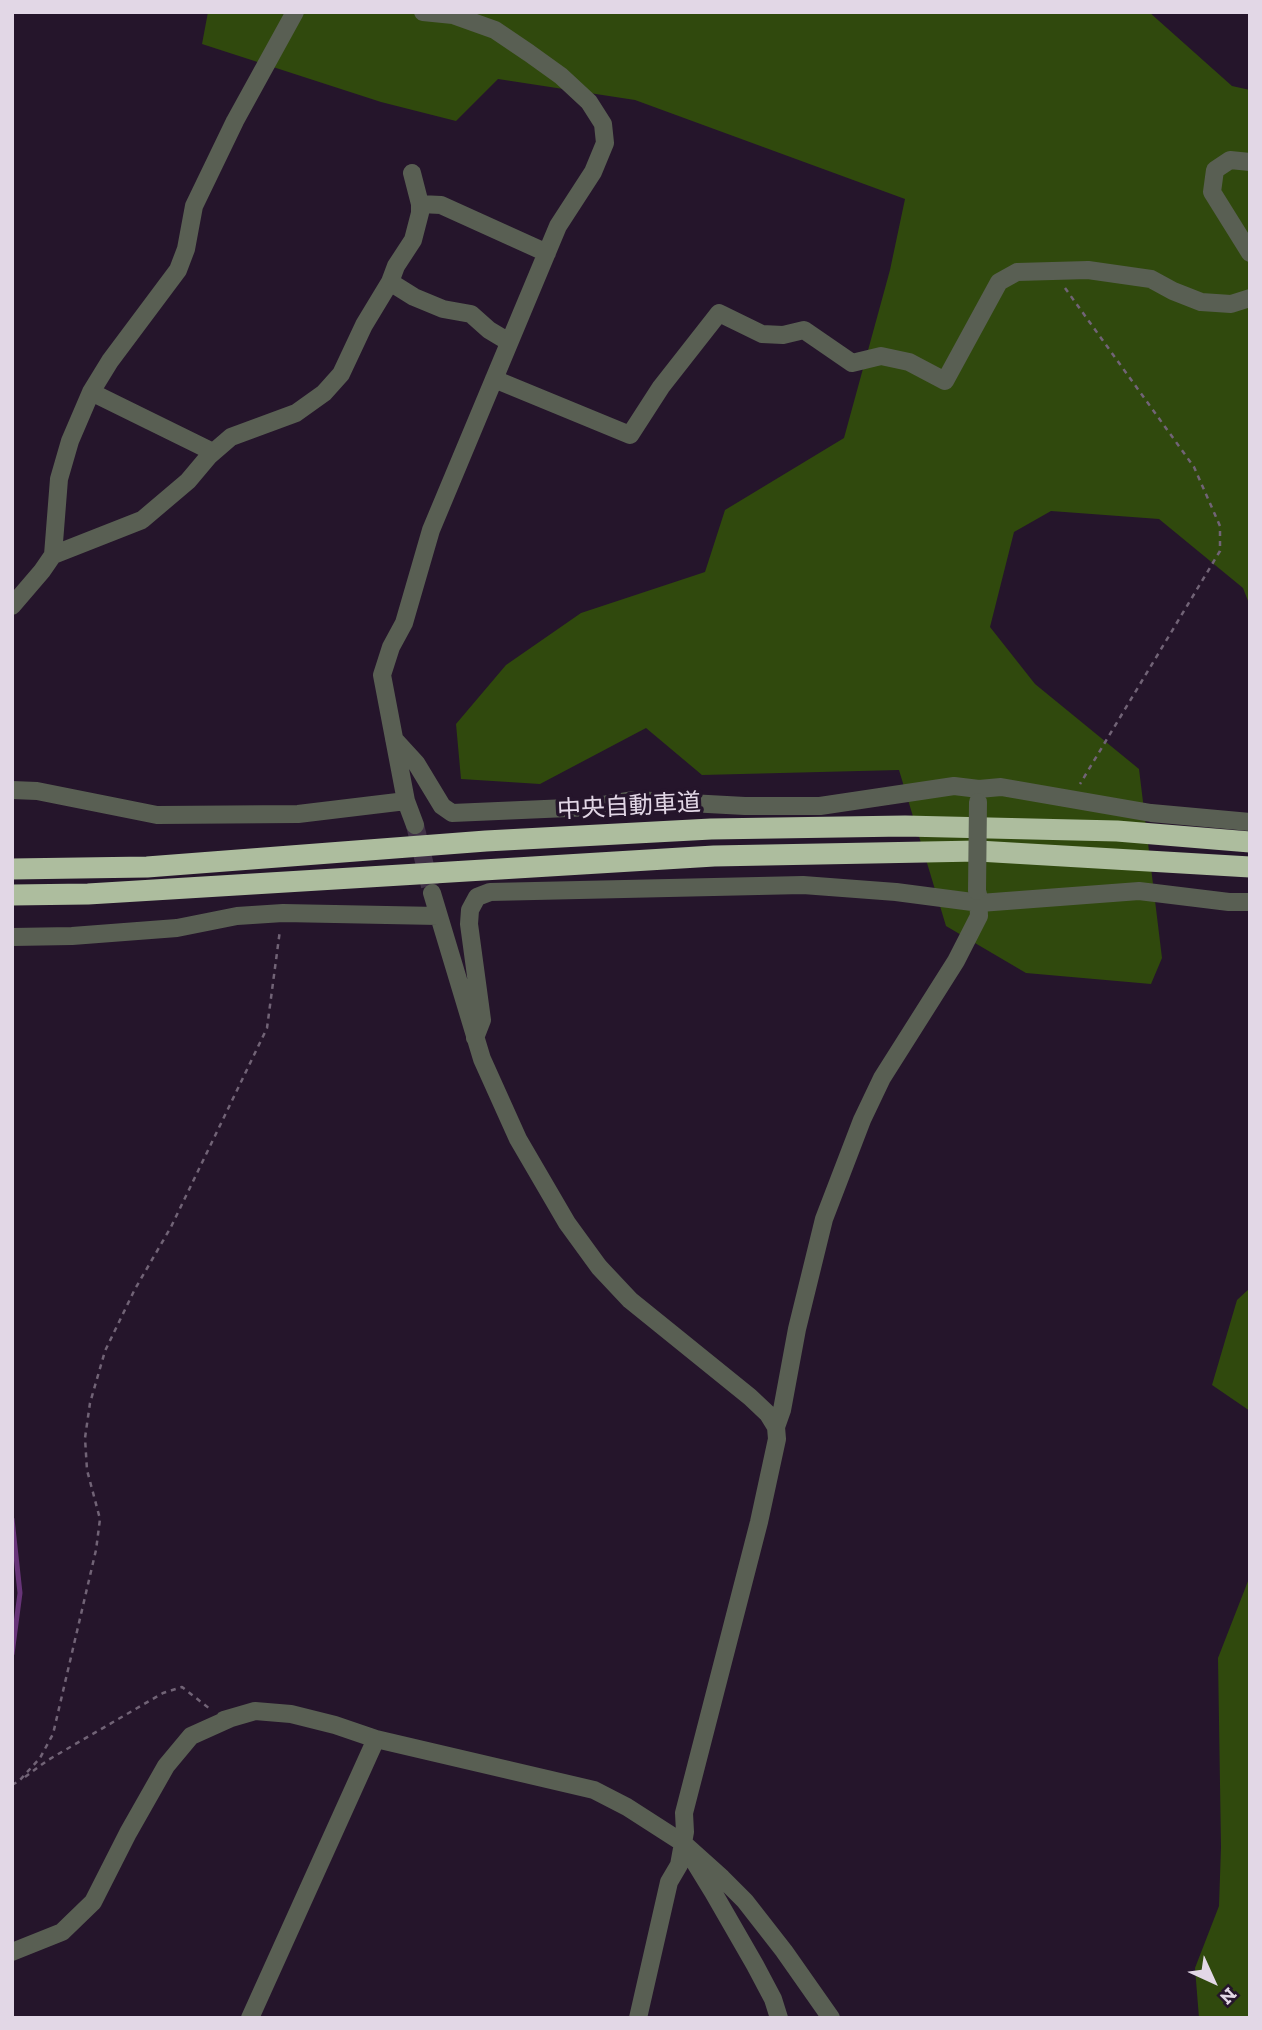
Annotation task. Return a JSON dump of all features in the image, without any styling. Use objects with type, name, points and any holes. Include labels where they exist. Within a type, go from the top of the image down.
[{"type":"highway","name":"中央自動車道","points":[[12,869],[148,867],[486,841],[724,829],[905,826],[1117,831],[1250,842]]},
{"type":"highway","points":[[12,895],[88,894],[714,856],[978,851],[1250,866]]},
{"type":"street","points":[[12,606],[53,555],[59,479],[70,441],[91,392],[110,361],[178,270],[186,249],[194,206],[235,121],[295,12]]},
{"type":"street","points":[[415,825],[406,801],[382,675],[391,647],[404,623],[431,530],[509,342],[558,226],[593,172],[605,143],[603,124],[589,102],[561,76],[495,30],[453,15],[423,12]]},
{"type":"street","points":[[1250,162],[1230,160],[1214,170],[1212,192],[1250,253]]},
{"type":"street","points":[[53,555],[142,520],[188,481],[213,452],[231,437],[296,413],[324,393],[341,374],[364,325],[413,240],[420,204],[412,173]]},
{"type":"street","points":[[420,204],[441,205],[547,253]]},
{"type":"street","points":[[494,379],[630,435],[661,387],[719,313],[762,334],[783,335],[804,330],[852,363],[881,356],[909,362],[945,381],[999,282],[1017,272],[1088,270],[1151,279],[1201,302],[1231,304],[1250,298]]},
{"type":"street","points":[[390,282],[414,297],[443,309],[471,314],[489,330],[509,342]]},
{"type":"street","points":[[91,392],[213,452]]},
{"type":"street","points":[[394,739],[416,763],[442,806],[452,813],[591,807],[634,800],[745,806],[820,806],[954,786],[979,795],[1001,787],[1150,813],[1250,822]]},
{"type":"street","points":[[12,790],[37,791],[156,815],[298,814],[406,801]]},
{"type":"street","points":[[638,2018],[669,1882],[679,1865],[685,1832],[684,1813],[759,1522],[797,1329],[824,1219],[862,1120],[882,1078],[956,961],[979,916],[979,795]]},
{"type":"street","points":[[475,1038],[482,1020],[469,924],[470,910],[477,897],[490,892],[803,885],[979,897],[1139,891],[1250,902]]},
{"type":"street","points":[[432,893],[482,1059],[518,1139],[567,1223],[599,1267],[630,1300],[750,1397],[768,1414],[776,1427]]},
{"type":"street","points":[[12,937],[72,936],[177,928],[237,916],[283,913],[438,916]]},
{"type":"street","points":[[12,1952],[62,1931],[93,1902],[166,1766],[191,1736],[228,1719],[255,1711],[291,1714],[376,1739],[594,1790],[626,1807],[682,1843],[745,1901],[831,2018]]},
{"type":"street","points":[[250,2018],[376,1739]]},
{"type":"street","points":[[682,1843],[755,1965],[773,1999],[779,2018]]},
{"type":"path","points":[[1053,271],[1194,467],[1220,526],[1220,551],[1071,799]]},
{"type":"path","points":[[19,1781],[40,1758],[53,1734],[96,1550],[100,1519],[87,1470],[85,1438],[90,1403],[105,1351],[135,1289],[171,1227],[267,1028],[283,913]]},
{"type":"path","points":[[12,1785],[48,1760],[163,1693],[182,1687],[228,1719]]},
{"type":"green space","points":[[208,12],[1149,12],[1232,86],[1250,90],[1250,606],[1243,588],[1159,519],[1051,511],[1014,532],[990,627],[1035,684],[1139,769],[1162,958],[1151,984],[1026,973],[946,926],[899,770],[702,775],[646,728],[540,784],[461,779],[456,724],[506,665],[581,613],[705,572],[725,510],[844,438],[890,270],[905,199],[635,100],[498,79],[456,121],[381,102],[202,44]]},
{"type":"green space","points":[[1250,1288],[1250,1411],[1212,1385],[1237,1300]]},
{"type":"green space","points":[[1250,1576],[1250,2018],[1199,2018],[1195,1968],[1219,1906],[1221,1847],[1218,1658]]},
{"type":"waterway","points":[[12,1519],[20,1593],[12,1654]]},
{"type":"tunnel","points":[[415,825],[430,886]]}]
